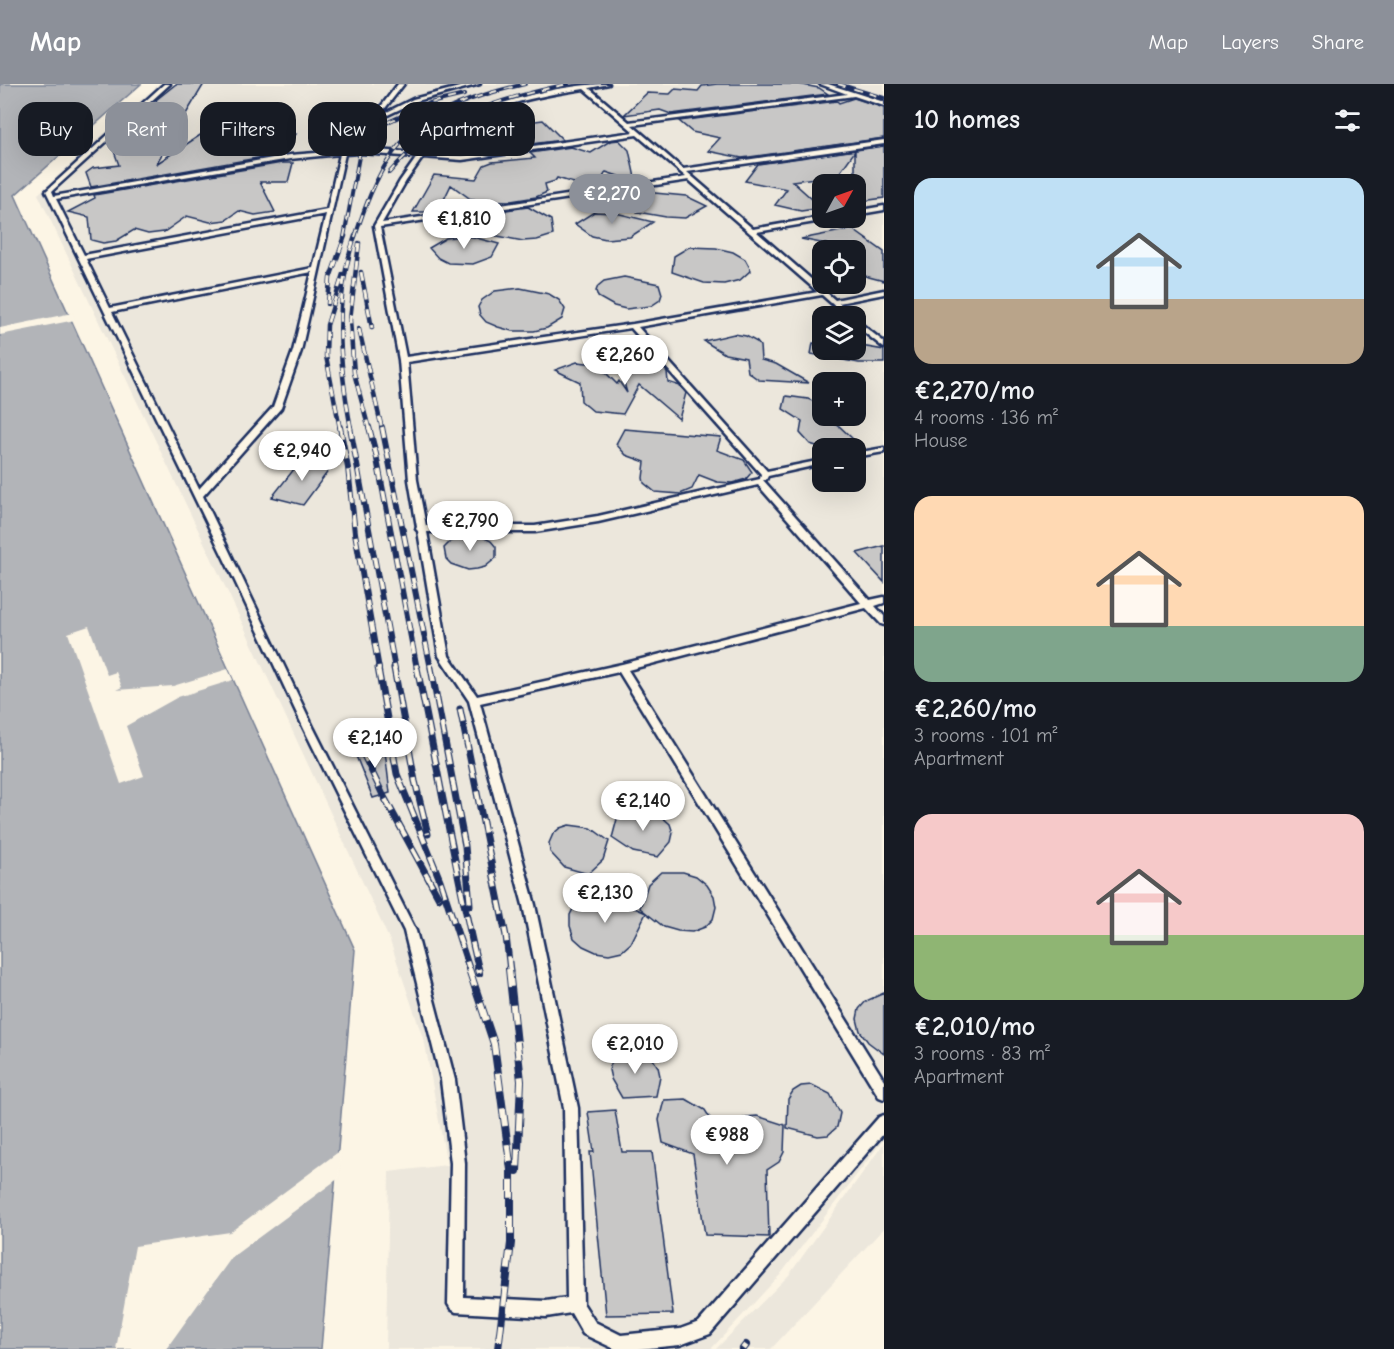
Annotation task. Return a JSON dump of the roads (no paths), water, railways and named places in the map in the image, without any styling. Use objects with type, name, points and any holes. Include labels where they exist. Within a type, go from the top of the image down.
[{"type":"lane","points":[[167,84],[49,191],[309,729],[410,931],[448,1080],[458,1163],[456,1304],[546,1309],[575,1305]]},
{"type":"lane","points":[[387,102],[401,84]]},
{"type":"lane","points":[[387,114],[415,100],[477,84]]},
{"type":"lane","points":[[516,102],[543,93],[606,84]]},
{"type":"lane","points":[[823,84],[884,105]]},
{"type":"lane","points":[[585,87],[812,284]]},
{"type":"lane","points":[[628,124],[857,94]]},
{"type":"lane","points":[[535,148],[638,133]]},
{"type":"lane","points":[[682,171],[884,142]]},
{"type":"lane","points":[[52,198],[308,156]]},
{"type":"lane","points":[[198,496],[277,408],[297,351],[342,156]]},
{"type":"lane","points":[[476,156],[462,158],[421,156],[376,226],[403,360],[413,480],[444,656],[474,700],[529,905],[571,1108],[575,1305],[589,1328],[620,1343],[680,1338],[704,1328],[884,1122]]},
{"type":"lane","points":[[376,226],[690,178]]},
{"type":"lane","points":[[866,211],[884,208]]},
{"type":"lane","points":[[81,258],[330,211]]},
{"type":"lane","points":[[751,231],[812,221]]},
{"type":"lane","points":[[108,311],[316,269]]},
{"type":"lane","points":[[834,302],[884,292]]},
{"type":"lane","points":[[403,360],[633,326],[817,294]]},
{"type":"lane","points":[[824,294],[839,306]]},
{"type":"lane","points":[[633,326],[884,622]]},
{"type":"lane","points":[[866,330],[884,346]]},
{"type":"lane","points":[[866,453],[884,450]]},
{"type":"lane","points":[[420,529],[535,529],[598,519],[812,465]]},
{"type":"lane","points":[[474,700],[622,668],[884,600]]},
{"type":"lane","points":[[622,668],[884,1092]]},
{"type":"railway","points":[[355,237],[375,183],[405,138],[435,116],[452,107],[525,84]]},
{"type":"railway","points":[[389,173],[427,138],[470,113],[517,96],[568,84]]},
{"type":"railway","points":[[838,84],[884,98]]},
{"type":"railway","points":[[344,237],[360,151],[374,132],[388,122],[430,103],[464,95]]},
{"type":"railway","points":[[328,304],[330,278],[345,236]]},
{"type":"railway","points":[[351,429],[343,380],[340,332],[343,284],[355,236]]},
{"type":"railway","points":[[359,243],[350,320],[354,373],[369,429]]},
{"type":"railway","points":[[361,272],[372,328]]},
{"type":"railway","points":[[340,429],[326,356],[327,325],[343,274]]},
{"type":"railway","points":[[359,329],[382,429]]},
{"type":"railway","points":[[340,427],[348,468],[355,533],[379,669]]},
{"type":"railway","points":[[350,427],[395,669]]},
{"type":"railway","points":[[369,427],[417,669]]},
{"type":"railway","points":[[382,427],[431,669]]},
{"type":"railway","points":[[378,668],[397,774],[440,880],[470,971]]},
{"type":"railway","points":[[394,668],[415,781],[428,834]]},
{"type":"railway","points":[[417,668],[479,971]]},
{"type":"railway","points":[[431,668],[465,846],[470,905]]},
{"type":"railway","points":[[460,709],[506,936],[510,971]]},
{"type":"railway","points":[[361,749],[383,795],[439,898]]},
{"type":"railway","points":[[469,969],[494,1044],[511,1170],[511,1243],[498,1349]]},
{"type":"railway","points":[[478,969],[479,973]]},
{"type":"railway","points":[[509,969],[521,1081],[517,1171]]},
{"type":"railway","points":[[743,1349],[746,1345]]}]
